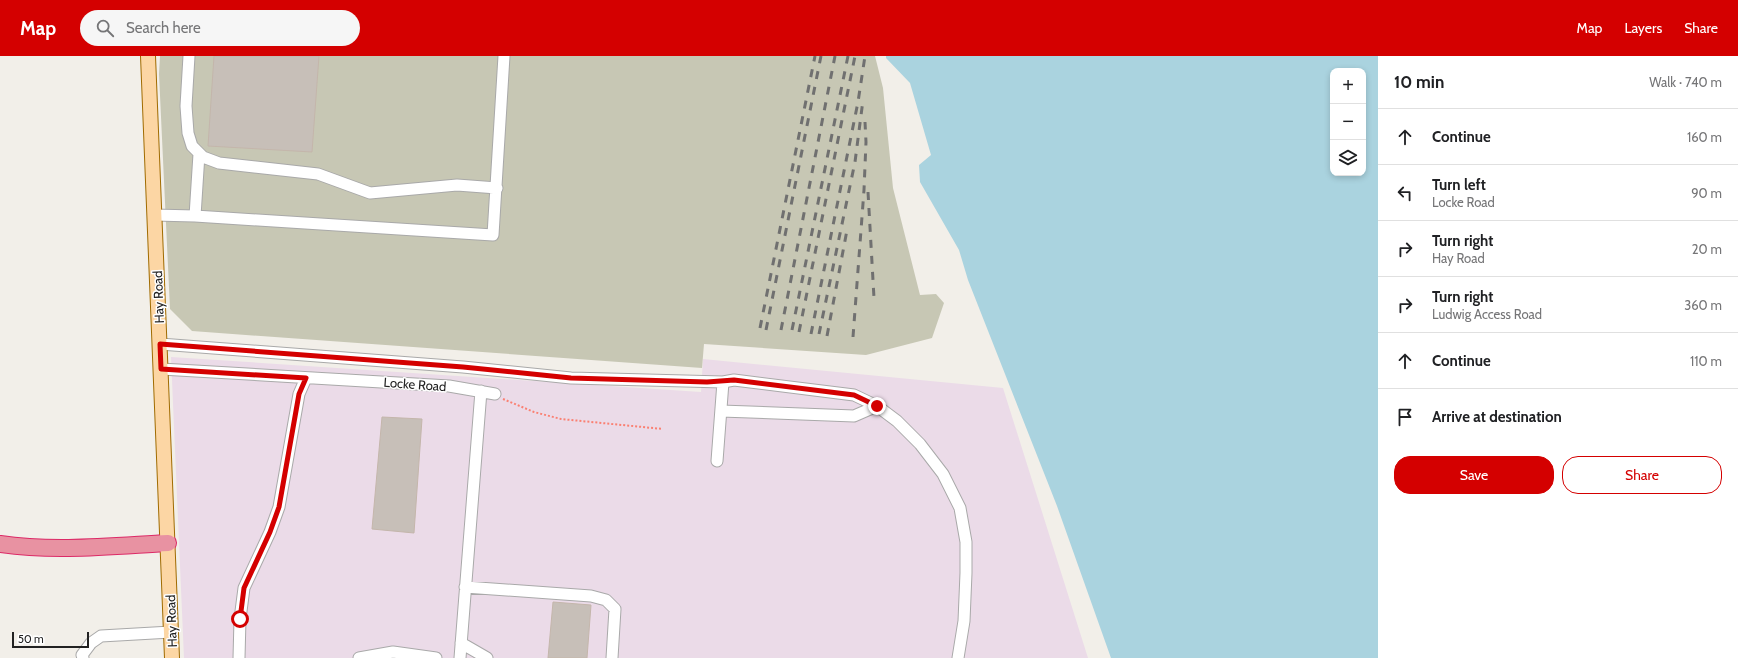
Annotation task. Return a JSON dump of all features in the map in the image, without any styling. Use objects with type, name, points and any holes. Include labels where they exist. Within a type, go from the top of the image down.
[{"type":"highway","points":[[0,544],[23,547],[94,547],[168,543]]},
{"type":"main road","name":"Hay Road","points":[[148,56],[172,658]]},
{"type":"street","points":[[189,56],[186,106],[188,133],[192,146],[199,154],[219,163],[318,174],[370,193],[457,185],[497,188]]},
{"type":"street","points":[[154,215],[195,216],[493,235],[504,56]]},
{"type":"street","points":[[195,216],[199,154]]},
{"type":"street","points":[[160,344],[463,367],[571,378],[707,382],[734,380],[854,395],[877,406],[897,421],[920,444],[943,474],[960,508],[966,542],[966,573],[964,621],[958,658]]},
{"type":"street","name":"Locke Road","points":[[161,369],[449,386],[496,394]]},
{"type":"street","points":[[239,658],[240,619],[244,588],[270,532],[279,507],[299,394],[306,378]]},
{"type":"street","points":[[716,461],[723,382]]},
{"type":"street","points":[[460,658],[481,391]]},
{"type":"street","points":[[721,411],[854,416],[877,406]]},
{"type":"street","points":[[466,587],[591,596],[606,600],[615,609],[612,658]]},
{"type":"street","points":[[83,658],[82,655],[91,643],[101,636],[171,632]]},
{"type":"street","points":[[461,643],[487,658]]},
{"type":"street","points":[[359,658],[393,652],[436,658]]},
{"type":"path","points":[[496,394],[505,401],[534,412],[561,419],[663,429]]},
{"type":"shaded area","points":[[160,56],[875,56],[883,88],[893,188],[920,295],[936,294],[944,303],[932,338],[866,355],[704,344],[702,368],[192,331],[170,309],[159,74]]},
{"type":"shaded area","points":[[171,357],[701,392],[703,359],[1003,388],[1088,658],[184,658]]},
{"type":"water","points":[[886,56],[1378,56],[1378,658],[1111,658],[1057,506],[968,280],[959,250],[920,182],[919,165],[931,155],[910,83],[886,58]]},
{"type":"building","points":[[214,56],[319,56],[312,152],[208,146]]},
{"type":"building","points":[[382,417],[422,419],[414,533],[372,529]]},
{"type":"building","points":[[553,602],[591,605],[587,658],[548,658]]},
{"type":"railway","points":[[760,328],[815,56]]},
{"type":"railway","points":[[766,330],[821,56]]},
{"type":"railway","points":[[781,330],[835,56]]},
{"type":"railway","points":[[792,330],[848,56]]},
{"type":"railway","points":[[799,332],[855,56]]},
{"type":"railway","points":[[811,334],[858,102],[865,56]]},
{"type":"railway","points":[[819,334],[855,162],[863,100]]},
{"type":"railway","points":[[853,337],[864,190],[866,142],[865,122]]},
{"type":"railway","points":[[868,192],[874,298]]},
{"type":"railway","points":[[827,336],[847,230]]},
{"type":"route","points":[[240,619],[244,588],[270,532],[279,507],[299,394],[306,378],[161,369],[160,344],[463,367],[571,378],[707,382],[734,380],[854,395],[877,406]]}]
